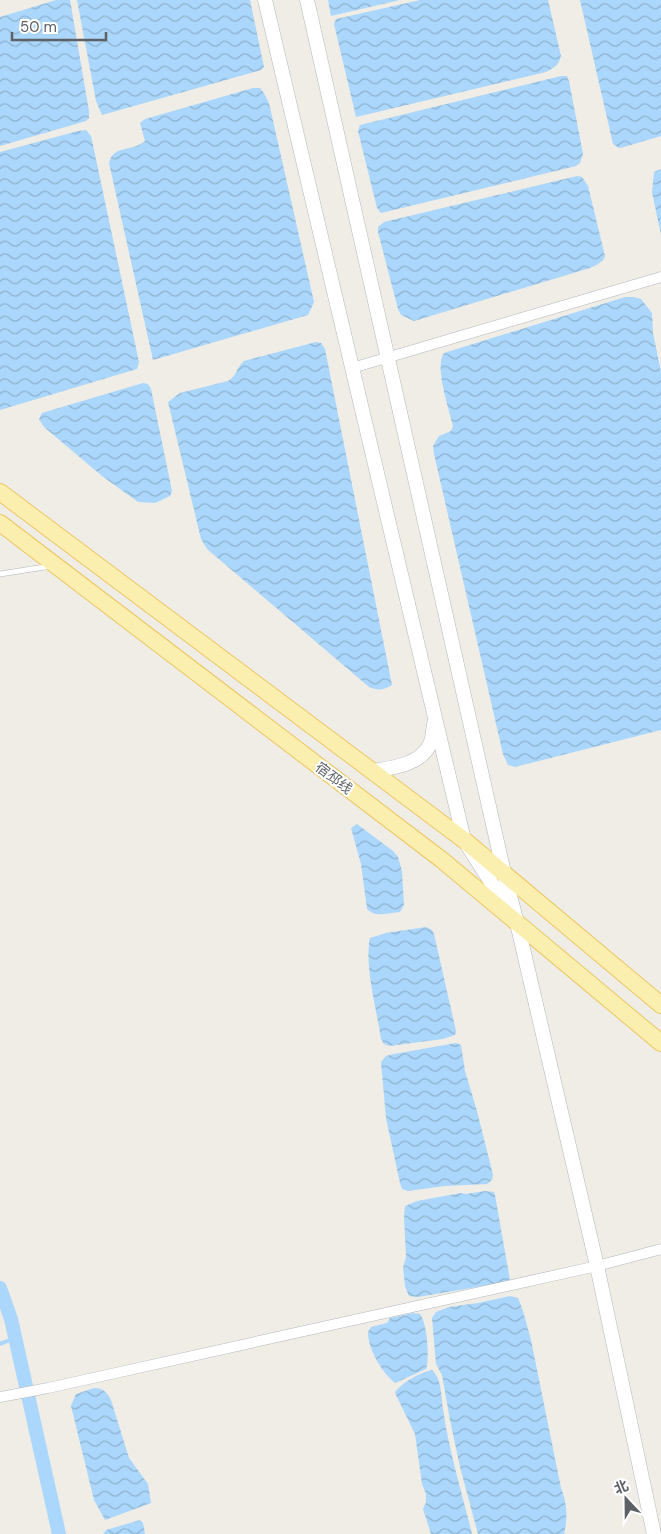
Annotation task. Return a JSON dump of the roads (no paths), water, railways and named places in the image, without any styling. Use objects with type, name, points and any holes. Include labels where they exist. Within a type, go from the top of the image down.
[{"type":"main road","name":"宿邳线","points":[[5,495],[464,840],[661,1004]]},
{"type":"main road","name":"宿邳线","points":[[0,523],[442,860],[661,1043]]},
{"type":"street","points":[[265,0],[464,840],[517,923]]},
{"type":"street","points":[[306,0],[504,873],[597,1266],[654,1534]]},
{"type":"street","points":[[352,368],[661,277]]},
{"type":"street","points":[[372,771],[398,767],[422,755],[430,745],[435,718]]},
{"type":"street","points":[[0,1397],[597,1266],[661,1249]]},
{"type":"lane","points":[[0,574],[56,566]]},
{"type":"water","points":[[56,0],[70,0],[89,118],[86,121],[0,146],[0,17]]},
{"type":"water","points":[[77,0],[250,0],[264,67],[261,70],[102,115],[96,101]]},
{"type":"water","points":[[328,0],[400,0],[331,16]]},
{"type":"water","points":[[420,0],[548,0],[561,56],[559,62],[546,72],[356,117],[334,24],[336,19]]},
{"type":"water","points":[[580,0],[661,0],[661,136],[619,148],[613,144]]},
{"type":"water","points":[[567,76],[569,81],[583,154],[580,163],[576,166],[381,213],[377,208],[358,131],[360,125]]},
{"type":"water","points":[[253,88],[260,88],[269,103],[314,302],[308,315],[153,360],[109,163],[111,157],[119,151],[140,145],[145,141],[140,123],[145,119]]},
{"type":"water","points":[[86,130],[91,136],[93,145],[139,362],[137,369],[0,410],[0,152]]},
{"type":"water","points":[[661,169],[661,235],[652,192],[654,172]]},
{"type":"water","points":[[577,176],[582,177],[588,186],[605,256],[601,262],[590,268],[414,321],[401,315],[378,232],[378,227],[384,222]]},
{"type":"water","points":[[625,297],[641,299],[652,313],[653,333],[661,372],[661,730],[515,767],[508,765],[503,754],[434,454],[433,446],[439,436],[451,431],[453,426],[441,377],[441,359],[444,353]]},
{"type":"water","points":[[316,342],[321,343],[325,349],[392,685],[384,689],[369,687],[207,549],[201,539],[168,402],[180,393],[228,381],[244,361]]},
{"type":"water","points":[[143,383],[148,384],[151,389],[172,491],[170,496],[155,503],[138,502],[102,476],[44,427],[39,419],[42,413]]},
{"type":"water","points":[[357,824],[393,851],[398,857],[402,871],[404,905],[400,912],[378,914],[367,909],[361,864],[351,828]]},
{"type":"water","points":[[426,927],[432,930],[434,934],[456,1031],[455,1035],[443,1039],[389,1046],[384,1044],[381,1039],[372,988],[369,961],[370,938],[386,933]]},
{"type":"water","points":[[456,1043],[461,1045],[465,1071],[493,1175],[492,1180],[487,1184],[445,1186],[408,1191],[402,1189],[386,1118],[381,1062],[386,1056]]},
{"type":"water","points":[[494,1192],[495,1195],[510,1280],[418,1297],[409,1296],[405,1286],[403,1268],[406,1257],[405,1206],[417,1201],[461,1193]]},
{"type":"water","points":[[510,1296],[518,1298],[531,1340],[561,1488],[565,1499],[566,1522],[564,1534],[478,1534],[460,1467],[442,1375],[436,1364],[432,1318],[436,1312],[449,1307]]},
{"type":"water","points":[[413,1313],[420,1314],[426,1331],[428,1347],[427,1366],[426,1369],[395,1383],[385,1373],[373,1353],[368,1332],[371,1327],[387,1323],[390,1318]]},
{"type":"water","points":[[432,1370],[438,1378],[449,1440],[472,1534],[431,1534],[423,1509],[426,1502],[426,1494],[422,1484],[415,1434],[395,1393],[411,1379]]},
{"type":"water","points":[[94,1388],[104,1391],[111,1400],[129,1458],[148,1484],[151,1503],[105,1520],[94,1500],[71,1406],[76,1394]]},
{"type":"water","points":[[140,1520],[143,1523],[145,1534],[103,1534],[106,1530]]},
{"type":"waterway","points":[[0,1288],[11,1319],[59,1534]]},
{"type":"waterway","points":[[0,1344],[15,1338]]}]
